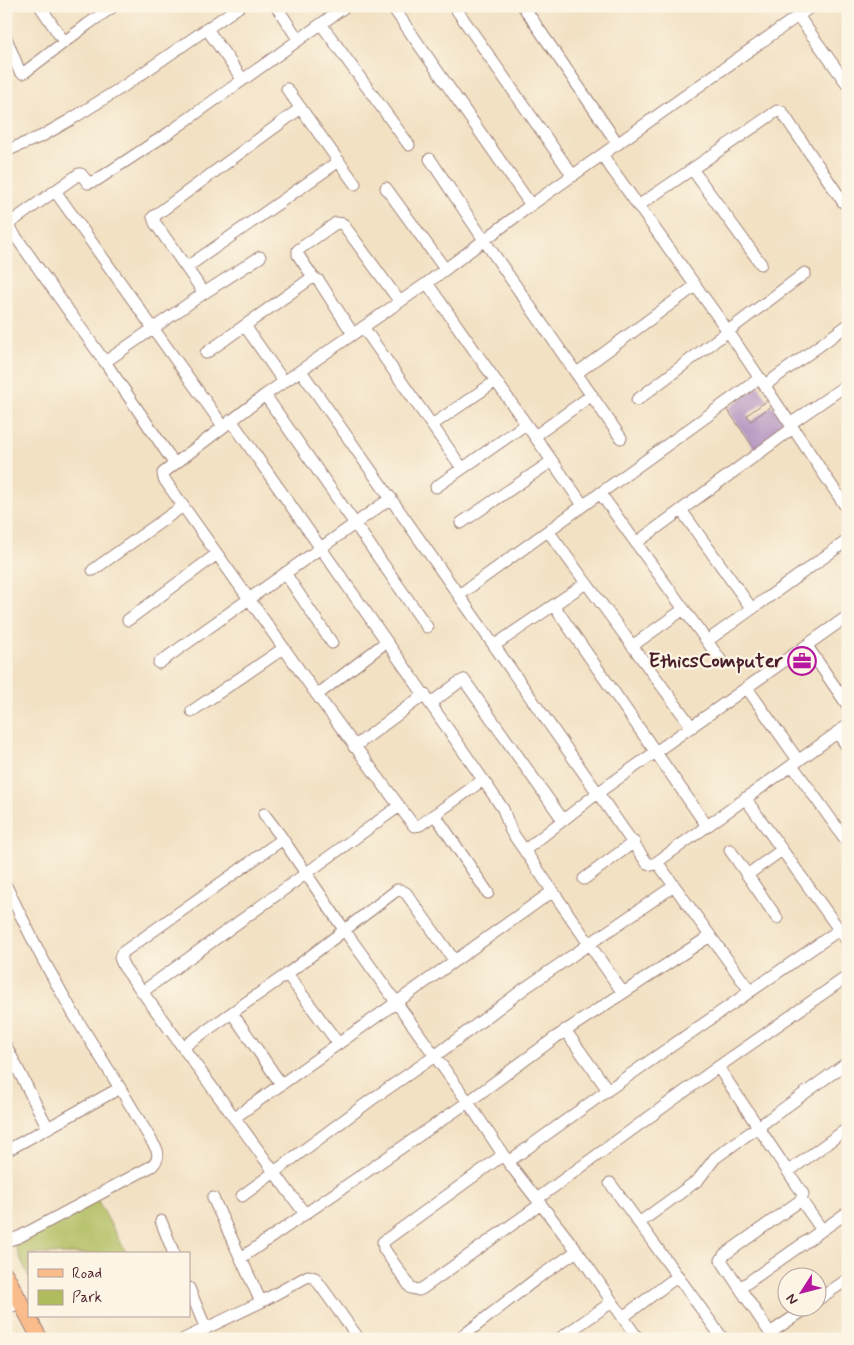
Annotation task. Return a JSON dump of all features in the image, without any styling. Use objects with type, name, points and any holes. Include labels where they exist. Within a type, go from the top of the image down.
[{"type":"main road","points":[[6,1275],[28,1316]]},
{"type":"main road","points":[[29,1318],[40,1339]]},
{"type":"street","points":[[40,6],[64,42]]},
{"type":"street","points":[[6,38],[19,70],[22,73],[27,72],[64,42],[114,6]]},
{"type":"street","points":[[276,6],[298,39]]},
{"type":"street","points":[[174,463],[7,224],[79,173],[88,184],[97,180],[170,132],[346,6]]},
{"type":"street","points":[[392,6],[530,205]]},
{"type":"street","points":[[454,6],[573,176]]},
{"type":"street","points":[[524,6],[618,144]]},
{"type":"street","points":[[483,780],[420,825],[414,826],[317,696],[162,476],[163,473],[265,395],[427,283],[530,205],[812,6]]},
{"type":"street","points":[[8,148],[46,135],[124,86],[207,29],[234,8]]},
{"type":"street","points":[[798,16],[848,86]]},
{"type":"street","points":[[321,24],[409,145]]},
{"type":"street","points":[[207,29],[243,80]]},
{"type":"street","points":[[287,89],[355,184]]},
{"type":"street","points":[[204,293],[155,223],[154,215],[301,108]]},
{"type":"street","points":[[638,206],[777,111],[782,112],[843,202]]},
{"type":"street","points":[[602,155],[728,331],[848,510]]},
{"type":"street","points":[[430,159],[621,438]]},
{"type":"street","points":[[187,267],[338,161]]},
{"type":"street","points":[[692,169],[761,264]]},
{"type":"street","points":[[386,188],[445,269]]},
{"type":"street","points":[[55,191],[153,328],[227,423],[428,699],[503,809],[511,831],[623,993]]},
{"type":"street","points":[[353,334],[319,281],[313,277],[298,255],[298,250],[336,223],[343,224],[400,302]]},
{"type":"street","points":[[105,362],[204,293],[260,257]]},
{"type":"street","points":[[637,400],[805,273]]},
{"type":"street","points":[[206,353],[313,277]]},
{"type":"street","points":[[427,283],[583,505]]},
{"type":"street","points":[[577,373],[695,286]]},
{"type":"street","points":[[245,326],[284,382]]},
{"type":"street","points":[[459,595],[600,493],[848,326]]},
{"type":"street","points":[[363,327],[462,468]]},
{"type":"street","points":[[301,371],[650,864],[654,865],[848,725]]},
{"type":"street","points":[[432,425],[496,381]]},
{"type":"street","points":[[636,543],[848,384]]},
{"type":"street","points":[[265,395],[427,627]]},
{"type":"street","points":[[535,436],[592,395]]},
{"type":"street","points":[[436,487],[526,424]]},
{"type":"street","points":[[461,523],[552,461]]},
{"type":"street","points":[[600,493],[722,662]]},
{"type":"street","points":[[159,663],[391,498]]},
{"type":"street","points":[[93,570],[183,506]]},
{"type":"street","points":[[681,510],[752,609]]},
{"type":"street","points":[[548,531],[692,727]]},
{"type":"street","points":[[707,641],[848,540]]},
{"type":"street","points":[[128,620],[217,554]]},
{"type":"street","points":[[286,573],[332,643]]},
{"type":"street","points":[[495,645],[586,583]]},
{"type":"street","points":[[554,606],[708,826]]},
{"type":"street","points":[[632,646],[684,609]]},
{"type":"street","points":[[525,850],[599,792],[848,616]]},
{"type":"street","points":[[317,696],[386,642]]},
{"type":"street","points":[[807,646],[848,706]]},
{"type":"street","points":[[192,711],[284,648]]},
{"type":"street","points":[[354,747],[428,699],[464,680],[563,820]]},
{"type":"street","points":[[747,688],[848,843]]},
{"type":"street","points":[[837,732],[848,748]]},
{"type":"street","points":[[745,798],[848,942]]},
{"type":"street","points":[[142,992],[398,807]]},
{"type":"street","points":[[264,814],[506,1158],[577,1251],[638,1339]]},
{"type":"street","points":[[435,815],[488,893]]},
{"type":"street","points":[[283,839],[122,953],[120,958],[142,992],[305,1214]]},
{"type":"street","points":[[584,879],[634,842]]},
{"type":"street","points":[[730,850],[777,918]]},
{"type":"street","points":[[747,875],[782,850]]},
{"type":"street","points":[[657,862],[750,991]]},
{"type":"street","points":[[6,886],[41,956],[120,1088],[158,1156],[152,1166],[19,1237],[6,1239]]},
{"type":"street","points":[[242,1196],[525,988],[674,886]]},
{"type":"street","points":[[183,1048],[400,890],[406,893],[454,960]]},
{"type":"street","points":[[234,1118],[553,891]]},
{"type":"street","points":[[839,930],[608,1090],[383,1242],[384,1249],[411,1288],[419,1290],[423,1288],[718,1066],[848,976]]},
{"type":"street","points":[[241,1258],[468,1102],[565,1030],[710,936]]},
{"type":"street","points":[[287,974],[338,1043]]},
{"type":"street","points":[[232,1013],[281,1084]]},
{"type":"street","points":[[565,1030],[608,1090]]},
{"type":"street","points":[[6,1046],[48,1128]]},
{"type":"street","points":[[639,1224],[698,1180],[715,1158],[848,1062]]},
{"type":"street","points":[[718,1066],[803,1194],[801,1200],[722,1257],[722,1262],[772,1336],[794,1318]]},
{"type":"street","points":[[6,1151],[120,1088]]},
{"type":"street","points":[[789,1171],[848,1128]]},
{"type":"street","points":[[610,1183],[723,1339]]},
{"type":"street","points":[[213,1198],[261,1302]]},
{"type":"street","points":[[801,1200],[822,1230]]},
{"type":"street","points":[[740,1288],[848,1212]]},
{"type":"street","points":[[161,1222],[173,1252]]},
{"type":"street","points":[[459,1339],[528,1284],[577,1251]]},
{"type":"street","points":[[184,1339],[202,1333],[308,1276],[315,1278],[359,1339]]},
{"type":"street","points":[[623,1317],[678,1276]]},
{"type":"street","points":[[826,1294],[848,1279]]},
{"type":"street","points":[[190,1291],[202,1333]]},
{"type":"street","points":[[559,1339],[612,1302]]},
{"type":"street","points":[[6,1308],[21,1303]]},
{"type":"green space","points":[[97,1199],[126,1252],[28,1252],[28,1275],[14,1244]]},
{"type":"building","points":[[759,386],[768,400],[747,415],[751,421],[773,405],[789,428],[756,451],[727,409]]},
{"type":"place","name":"EthicsComputer","points":[[802,661]]}]
